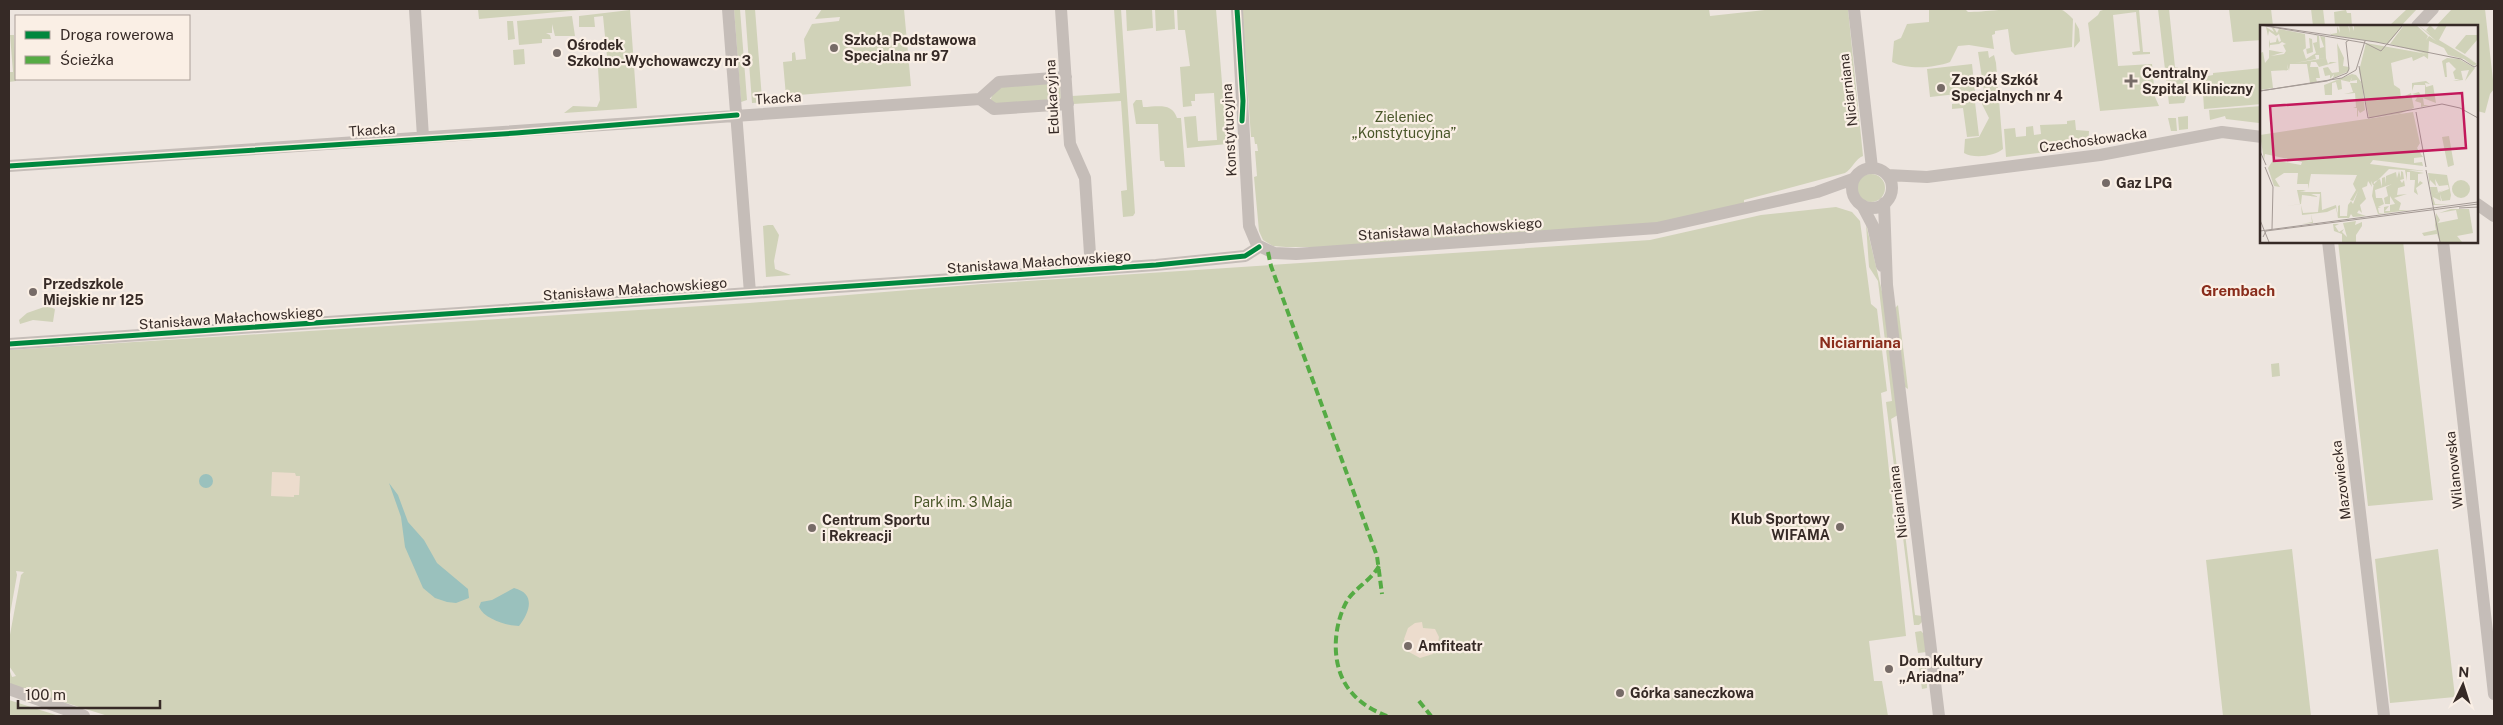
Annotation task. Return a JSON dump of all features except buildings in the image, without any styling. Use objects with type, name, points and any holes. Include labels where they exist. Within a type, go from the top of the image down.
[{"type":"street","points":[[415,9],[423,137]]},
{"type":"street","points":[[728,9],[750,292]]},
{"type":"street","name":"Edukacyjna","points":[[1061,9],[1070,144],[1085,178],[1091,270]]},
{"type":"street","name":"Konstytucyjna","points":[[1237,9],[1249,226],[1252,237],[1259,247]]},
{"type":"street","name":"Niciarniana","points":[[1854,9],[1872,168]]},
{"type":"street","points":[[2418,25],[2433,9]]},
{"type":"street","points":[[980,99],[999,82],[1066,77]]},
{"type":"street","name":"Tkacka","points":[[9,166],[423,137],[516,133],[737,115],[980,99],[994,109],[1068,104]]},
{"type":"street","name":"Czechosłowacka","points":[[1887,175],[1927,177],[2109,154],[2222,132],[2260,137]]},
{"type":"street","points":[[1872,168],[1887,175],[1891,184],[1887,199],[1872,208],[1862,205],[1853,195],[1854,179],[1861,171],[1872,168]]},
{"type":"street","name":"Czechosłowacka","points":[[1887,199],[1927,177]]},
{"type":"street","name":"Stanisława Małachowskiego","points":[[9,344],[1091,270],[1245,256],[1259,247],[1274,253],[1296,254],[1657,228],[1817,192],[1854,179]]},
{"type":"street","name":"Stanisława Małachowskiego","points":[[1817,192],[1853,195]]},
{"type":"street","name":"Niciarniana","points":[[1887,199],[1887,285]]},
{"type":"street","name":"Niciarniana","points":[[1862,205],[1873,226],[1887,285],[1939,716]]},
{"type":"street","points":[[2478,205],[2494,216]]},
{"type":"street","name":"Mazowiecka","points":[[2328,242],[2384,716]]},
{"type":"street","name":"Wilanowska","points":[[2443,242],[2494,694]]},
{"type":"street","points":[[9,690],[84,716]]},
{"type":"green space","points":[[2029,8],[2060,9],[2073,19],[2072,47],[2015,55],[2011,51],[2008,29],[1995,31],[1995,34],[1992,35],[1994,49],[1969,45],[1958,46],[1950,62],[1944,64],[1929,67],[1913,67],[1898,65],[1892,62],[1894,41],[1901,38],[1907,24],[1929,22],[1929,9],[1965,9],[1968,12]]},
{"type":"green space","points":[[478,9],[592,9],[479,19]]},
{"type":"green space","points":[[734,9],[740,9],[747,100],[741,102]]},
{"type":"green space","points":[[745,9],[755,9],[762,99],[770,99],[770,102],[752,103]]},
{"type":"green space","name":"Szkoła Podstawowa Specjalna nr 97","points":[[822,9],[904,9],[911,86],[786,96],[783,62],[792,61],[792,53],[795,52],[796,60],[806,59],[804,39],[812,24],[839,21],[840,17],[815,19]]},
{"type":"green space","points":[[1114,9],[1121,9],[1135,213],[1133,216],[1123,217],[1121,191],[1127,190],[1121,101],[1073,104],[1072,96],[1120,93]]},
{"type":"green space","points":[[1126,9],[1152,9],[1153,28],[1127,31]]},
{"type":"green space","points":[[1155,9],[1174,9],[1175,29],[1156,31]]},
{"type":"green space","points":[[1177,9],[1216,9],[1227,144],[1187,148],[1184,117],[1196,116],[1198,141],[1217,140],[1214,93],[1195,94],[1195,101],[1191,101],[1192,106],[1183,107],[1180,67],[1190,66],[1185,30],[1178,30]]},
{"type":"green space","name":"Zieleniec „Konstytucyjna”","points":[[1242,9],[1709,9],[1710,16],[1774,9],[1848,9],[1863,156],[1845,173],[1744,200],[1744,204],[1666,222],[1335,247],[1273,246],[1263,240],[1259,231],[1254,177],[1257,176],[1255,151],[1258,151],[1254,137],[1251,137]]},
{"type":"green space","points":[[2106,9],[2139,9],[2143,52],[2150,52],[2150,54],[2133,55],[2132,52],[2140,51],[2136,12],[2113,15],[2118,66],[2152,64],[2155,97],[2159,106],[2100,111],[2088,23],[2100,11]]},
{"type":"green space","points":[[2158,9],[2169,9],[2175,67],[2181,69],[2186,81],[2184,103],[2169,104]]},
{"type":"green space","points":[[2229,9],[2271,9],[2273,25],[2260,25],[2260,40],[2233,42]]},
{"type":"green space","points":[[2311,9],[2323,9],[2325,25],[2313,25]]},
{"type":"green space","points":[[2407,9],[2417,9],[2402,25],[2390,25]]},
{"type":"green space","points":[[2452,9],[2485,9],[2494,89],[2490,94],[2485,113],[2478,111],[2478,25],[2437,25]]},
{"type":"green space","points":[[630,10],[637,108],[564,113],[573,106],[597,107],[600,100],[598,68],[608,67],[603,16],[594,17],[595,27],[579,27],[579,16]]},
{"type":"green space","points":[[2346,10],[2347,13],[2351,13],[2352,25],[2335,25],[2334,12]]},
{"type":"green space","points":[[572,16],[575,36],[555,36],[552,24],[552,33],[546,33],[550,35],[551,39],[542,39],[542,43],[519,45],[517,21]]},
{"type":"green space","points":[[507,21],[513,21],[515,39],[508,40]]},
{"type":"green space","points":[[2075,22],[2079,29],[2080,41],[2074,48]]},
{"type":"green space","points":[[10,35],[14,35],[16,81],[9,82],[9,72],[13,72]]},
{"type":"green space","points":[[524,49],[525,64],[514,65],[513,50]]},
{"type":"green space","points":[[1988,51],[1989,58],[1994,55],[1996,63],[2003,149],[1990,155],[1973,156],[1964,153],[1965,139],[1979,137],[1989,118],[1982,104],[1984,91],[1978,52]]},
{"type":"green space","points":[[1972,64],[1975,92],[1930,97],[1927,69]]},
{"type":"green space","points":[[2260,68],[2260,104],[2204,109],[2202,77],[2213,75],[2213,73]]},
{"type":"green space","points":[[1060,83],[1061,101],[996,105],[990,101],[996,87]]},
{"type":"green space","points":[[1970,98],[1975,102],[1979,136],[1967,137],[1963,108],[1952,109],[1952,104],[1966,103]]},
{"type":"green space","points":[[1136,100],[1142,100],[1143,107],[1168,107],[1175,113],[1177,118],[1181,118],[1185,167],[1165,167],[1164,161],[1160,161],[1158,124],[1136,124],[1133,104]]},
{"type":"green space","points":[[2260,106],[2260,123],[2226,119],[2225,116],[2210,120],[2209,110]]},
{"type":"green space","points":[[2188,116],[2188,129],[2179,130],[2178,117]]},
{"type":"green space","points":[[2168,118],[2176,118],[2177,131],[2171,131]]},
{"type":"green space","points":[[2075,120],[2076,130],[2089,131],[2088,147],[2006,157],[2004,129],[2015,128],[2016,137],[2026,136],[2026,127],[2033,126],[2034,135],[2041,134],[2040,125],[2067,124],[2067,121]]},
{"type":"green space","points":[[1871,174],[1881,178],[1885,188],[1881,198],[1871,202],[1861,198],[1857,188],[1861,178]]},
{"type":"green space","name":"Park im. 3 Maja","points":[[1836,207],[1852,212],[1860,221],[1871,304],[1877,309],[1887,391],[1881,393],[1906,636],[1869,641],[1874,681],[1882,681],[1888,716],[108,716],[9,685],[9,668],[12,677],[16,676],[9,666],[9,640],[21,575],[24,572],[16,571],[17,575],[9,620],[9,350],[749,303],[982,284],[1650,240],[1761,215]]},
{"type":"green space","points":[[1866,224],[1884,300],[1898,415],[1891,419],[1915,615],[1922,616],[1923,621],[1919,625],[1914,625],[1886,402],[1892,401],[1878,281],[1869,267]]},
{"type":"green space","points":[[773,225],[779,235],[774,261],[775,269],[791,275],[766,277],[763,226]]},
{"type":"green space","points":[[2338,242],[2403,242],[2433,500],[2368,506]]},
{"type":"green space","points":[[1898,305],[1908,389],[1905,387],[1895,308]]},
{"type":"green space","points":[[47,306],[55,309],[53,322],[33,320],[20,324],[19,320],[27,313]]},
{"type":"green space","points":[[2279,363],[2280,376],[2272,377],[2271,364]]},
{"type":"green space","points":[[2292,549],[2311,716],[2223,716],[2206,560]]},
{"type":"green space","points":[[2438,549],[2455,697],[2390,703],[2375,559]]},
{"type":"green space","points":[[1921,631],[1924,634],[1927,652],[1918,653],[1915,632]]},
{"type":"green space","points":[[1926,658],[1927,688],[1922,689],[1918,659]]},
{"type":"green space","points":[[9,700],[59,716],[9,716]]},
{"type":"shaded area","points":[[272,472],[295,473],[296,476],[300,476],[299,495],[294,495],[294,497],[271,496]]},
{"type":"shaded area","points":[[1422,622],[1423,628],[1435,629],[1439,637],[1438,643],[1432,647],[1433,654],[1420,658],[1409,652],[1404,639],[1408,628],[1415,623]]},
{"type":"water","points":[[203,474],[209,474],[213,481],[209,488],[203,488],[199,484],[199,478]]},
{"type":"water","points":[[389,483],[398,495],[408,522],[424,540],[437,563],[468,589],[469,598],[456,603],[447,602],[435,598],[423,588],[405,547],[401,517]]},
{"type":"water","points":[[514,588],[526,595],[529,604],[526,615],[519,626],[509,625],[491,618],[479,607],[481,602],[492,600]]},
{"type":"marked path","points":[[1268,252],[1271,266],[1377,556],[1382,594]]},
{"type":"marked path","points":[[1379,566],[1348,599],[1339,622],[1336,634],[1336,647],[1340,672],[1352,693],[1368,707],[1387,716]]},
{"type":"marked path","points":[[1419,701],[1431,716]]},
{"type":"cycle path","points":[[1237,9],[1243,101],[1242,121]]},
{"type":"cycle path","points":[[9,166],[516,133],[737,115]]},
{"type":"cycle path","points":[[9,344],[1156,265],[1245,256],[1259,247]]},
{"type":"place","name":"Szkoła Podstawowa Specjalna nr 97","points":[[834,48]]},
{"type":"place","name":"Ośrodek Szkolno-Wychowawczy nr 3","points":[[557,53]]},
{"type":"place","name":"Centralny Szpital Kliniczny","points":[[2131,81]]},
{"type":"place","name":"Zespół Szkół Specjalnych nr 4","points":[[1941,88]]},
{"type":"place","name":"Gaz LPG","points":[[2106,183]]},
{"type":"place","name":"Przedszkole Miejskie nr 125","points":[[33,292]]},
{"type":"place","name":"Klub Sportowy WIFAMA","points":[[1840,527]]},
{"type":"place","name":"Centrum Sportu i Rekreacji","points":[[812,528]]},
{"type":"place","name":"Amfiteatr","points":[[1408,646]]},
{"type":"place","name":"Dom Kultury „Ariadna”","points":[[1889,669]]},
{"type":"place","name":"Górka saneczkowa","points":[[1620,693]]},
{"type":"district","name":"Grembach","points":[[2238,290]]},
{"type":"district","name":"Niciarniana","points":[[1860,342]]}]
